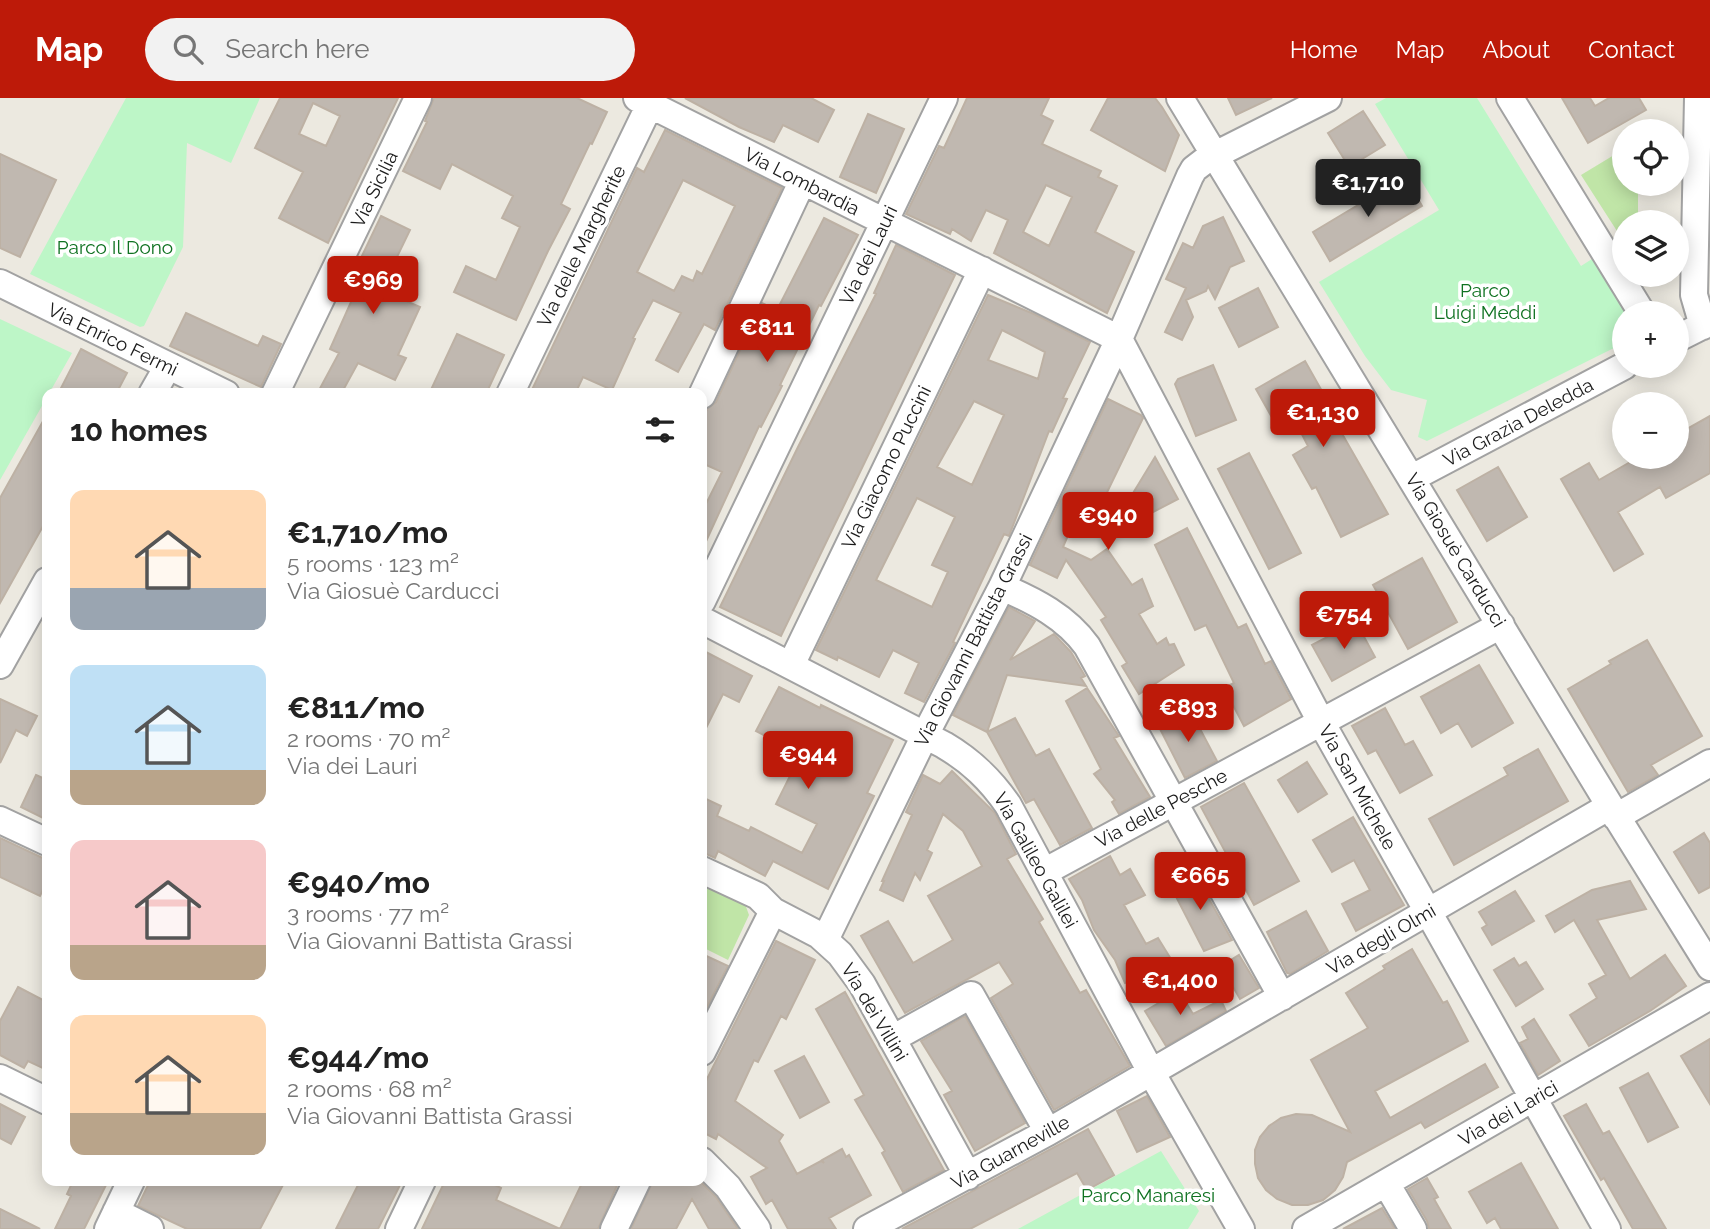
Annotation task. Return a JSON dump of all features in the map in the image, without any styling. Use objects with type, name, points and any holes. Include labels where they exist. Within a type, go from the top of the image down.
[{"type":"street","name":"Via Sicilia","points":[[278,388],[418,98]]},
{"type":"street","name":"Via dei Lauri","points":[[707,591],[944,98]]},
{"type":"street","name":"Via Giosuè Carducci","points":[[1180,98],[1613,812],[1710,967]]},
{"type":"street","name":"Via Giovanni Battista Grassi","points":[[825,940],[925,735],[1002,587],[1119,338],[1188,179],[1194,169],[1214,156],[1328,98]]},
{"type":"street","points":[[1510,98],[1635,301]]},
{"type":"street","points":[[1689,333],[1707,324],[1694,295],[1698,98]]},
{"type":"street","name":"Via Lombardia","points":[[647,100],[802,182],[1119,338]]},
{"type":"street","name":"Via delle Margherite","points":[[513,388],[647,100]]},
{"type":"street","points":[[705,388],[802,182]]},
{"type":"street","name":"Via Giacomo Puccini","points":[[791,664],[982,270]]},
{"type":"street","name":"Via Enrico Fermi","points":[[0,283],[214,388]]},
{"type":"street","name":"Via San Michele","points":[[1119,338],[1321,722],[1607,1229]]},
{"type":"street","points":[[155,388],[168,366]]},
{"type":"street","name":"Via Grazia Deledda","points":[[1412,478],[1612,372]]},
{"type":"street","points":[[1002,587],[1050,611],[1080,637],[1096,661],[1172,803],[1282,997]]},
{"type":"street","points":[[0,665],[42,590]]},
{"type":"street","name":"Via Galileo Galilei","points":[[707,622],[925,735],[961,755],[989,779],[1008,805],[1151,1072],[1241,1229]]},
{"type":"street","name":"Via delle Pesche","points":[[1044,872],[1501,625]]},
{"type":"street","name":"Via degli Olmi","points":[[1151,1072],[1427,912],[1710,763]]},
{"type":"street","points":[[0,820],[42,840]]},
{"type":"street","name":"Via dei Villini","points":[[707,872],[758,896],[773,911],[801,924],[825,940],[852,968],[968,1176]]},
{"type":"street","points":[[707,1042],[773,911]]},
{"type":"street","points":[[892,1039],[971,995],[1048,1132]]},
{"type":"street","name":"Via dei Larici","points":[[1306,1229],[1710,996]]},
{"type":"street","name":"Via Guarneville","points":[[867,1229],[1048,1132],[1151,1072]]},
{"type":"street","points":[[0,1078],[42,1099]]},
{"type":"street","points":[[707,1166],[728,1187],[757,1229]]},
{"type":"street","points":[[1386,1183],[1412,1229]]},
{"type":"street","points":[[129,1186],[112,1221],[150,1229]]},
{"type":"street","points":[[399,1229],[420,1186]]},
{"type":"street","points":[[614,1229],[635,1186]]},
{"type":"green space","name":"Parco Il Dono","points":[[126,98],[260,98],[231,163],[187,143],[183,247],[144,326],[140,327],[30,274]]},
{"type":"green space","name":"Parco Luigi Meddi","points":[[1386,98],[1477,98],[1581,266],[1592,259],[1618,301],[1612,301],[1612,349],[1427,441],[1418,437],[1427,400],[1391,390],[1365,356],[1319,282],[1439,210],[1375,104]]},
{"type":"green space","points":[[1612,156],[1612,196],[1638,196],[1638,210],[1612,210],[1612,223],[1581,175]]},
{"type":"green space","points":[[0,319],[72,353],[52,388],[42,388],[42,406],[0,480]]},
{"type":"green space","points":[[707,886],[745,904],[749,915],[728,960],[707,950]]},
{"type":"green space","name":"Parco Manaresi","points":[[1161,1151],[1199,1211],[1188,1229],[1018,1229]]},
{"type":"building","points":[[280,98],[398,98],[328,243],[279,218],[303,172],[255,148]],"holes":[[[313,103],[340,116],[326,146],[299,134]]]},
{"type":"building","points":[[434,98],[577,98],[607,112],[561,204],[570,209],[516,320],[454,292],[466,266],[496,280],[520,227],[502,218],[513,196],[452,164],[440,189],[403,171],[427,122],[425,121]]},
{"type":"building","points":[[685,98],[811,98],[834,110],[818,142],[783,125],[774,142]]},
{"type":"building","points":[[967,98],[1049,98],[1041,115],[1053,121],[1042,144],[1101,171],[1098,177],[1117,186],[1095,232],[1134,252],[1107,313],[994,253],[1008,220],[986,210],[971,241],[952,229],[950,234],[906,214],[939,146],[944,148]],"holes":[[[1046,185],[1072,197],[1049,246],[1023,232]]]},
{"type":"building","points":[[1108,98],[1155,98],[1179,135],[1165,171],[1091,130]]},
{"type":"building","points":[[1228,98],[1272,98],[1236,115]]},
{"type":"building","points":[[1562,98],[1590,98],[1595,106],[1609,98],[1639,98],[1646,110],[1630,119],[1612,119],[1612,129],[1588,143]]},
{"type":"building","points":[[1363,111],[1385,145],[1349,167],[1328,133]]},
{"type":"building","points":[[868,114],[904,129],[876,193],[840,177]]},
{"type":"building","points":[[665,130],[782,188],[715,330],[704,324],[678,372],[656,360],[681,313],[653,300],[633,338],[635,339],[613,388],[583,377],[578,388],[533,388],[637,168],[644,172]],"holes":[[[683,180],[735,206],[702,274],[697,271],[693,281],[682,276],[674,291],[637,272]]]},
{"type":"building","points":[[0,154],[56,180],[20,257],[0,248]]},
{"type":"building","points":[[1405,177],[1422,206],[1330,261],[1313,232]]},
{"type":"building","points":[[381,216],[410,230],[381,290],[420,307],[398,355],[406,358],[395,380],[358,363],[344,388],[320,388],[339,353],[330,349],[368,264],[360,260]]},
{"type":"building","points":[[1223,217],[1244,261],[1230,267],[1215,299],[1208,286],[1206,291],[1186,300],[1193,317],[1182,340],[1165,332],[1186,288],[1166,279],[1183,243],[1193,248],[1203,226]]},
{"type":"building","points":[[824,218],[858,235],[821,306],[819,305],[707,539],[707,502],[722,472],[707,465],[707,409],[716,402],[762,303],[777,310]]},
{"type":"building","points":[[896,245],[955,275],[781,636],[720,607],[876,294],[874,293]]},
{"type":"building","points":[[1258,288],[1278,327],[1239,347],[1219,308]]},
{"type":"building","points":[[988,295],[1090,342],[1063,398],[1067,399],[1052,432],[1049,431],[1009,536],[1004,534],[953,642],[955,643],[924,702],[905,693],[919,663],[893,650],[879,677],[838,657],[837,660],[816,650]],"holes":[[[1002,330],[1045,352],[1038,379],[988,360]],[[974,401],[1004,415],[972,485],[937,467]],[[917,498],[955,517],[932,565],[948,572],[932,607],[876,580]]]},
{"type":"building","points":[[186,313],[258,346],[263,336],[281,344],[261,387],[170,346]]},
{"type":"building","points":[[457,334],[504,355],[489,388],[432,388]]},
{"type":"building","points":[[81,349],[127,373],[119,388],[61,388]]},
{"type":"building","points":[[1305,361],[1332,409],[1329,411],[1388,514],[1341,537],[1316,487],[1312,489],[1293,455],[1308,446],[1294,419],[1278,428],[1256,389]]},
{"type":"building","points":[[1213,365],[1236,420],[1196,436],[1175,384],[1178,379]]},
{"type":"building","points":[[1108,399],[1143,418],[1097,513],[1081,505],[1063,547],[1091,560],[1107,549],[1132,585],[1142,579],[1153,606],[1139,614],[1157,644],[1166,638],[1169,645],[1174,644],[1184,665],[1139,694],[1122,666],[1127,663],[1101,620],[1106,617],[1066,560],[1057,578],[1030,565]]},
{"type":"building","points":[[1710,416],[1710,473],[1666,498],[1660,487],[1618,512],[1643,554],[1614,571],[1561,479],[1589,463],[1599,480],[1618,469],[1689,469],[1689,428]]},
{"type":"building","points":[[42,423],[42,528],[0,603],[0,498]]},
{"type":"building","points":[[1249,453],[1301,553],[1269,569],[1218,469]]},
{"type":"building","points":[[1155,457],[1178,499],[1136,521],[1127,503]]},
{"type":"building","points":[[1498,467],[1527,517],[1487,541],[1457,490]]},
{"type":"building","points":[[1187,528],[1238,628],[1246,624],[1265,664],[1271,661],[1291,699],[1244,726],[1224,688],[1234,683],[1206,625],[1195,630],[1155,545]]},
{"type":"building","points":[[1422,558],[1457,622],[1408,649],[1373,585]]},
{"type":"building","points":[[1009,607],[1035,621],[1010,660],[1054,634],[1071,652],[1085,676],[1081,678],[1086,686],[1007,675],[987,732],[953,715]]},
{"type":"building","points":[[1356,622],[1375,657],[1332,681],[1312,645]]},
{"type":"building","points":[[1647,640],[1702,736],[1651,765],[1658,775],[1628,792],[1568,689],[1611,664],[1609,661]]},
{"type":"building","points":[[707,653],[752,676],[739,702],[723,694],[707,726]]},
{"type":"building","points":[[1479,665],[1513,723],[1472,747],[1458,723],[1441,733],[1421,697]]},
{"type":"building","points":[[779,687],[893,740],[867,793],[874,796],[828,889],[773,861],[765,876],[718,851],[715,858],[707,854],[707,799],[721,806],[717,816],[749,831],[751,827],[802,853],[817,824],[776,804],[801,754],[756,731]]},
{"type":"building","points":[[1087,688],[1119,736],[1114,738],[1150,797],[1119,814],[1112,802],[1115,800],[1094,774],[1101,769],[1066,701]]},
{"type":"building","points":[[0,699],[37,716],[27,736],[16,730],[0,763]]},
{"type":"building","points":[[1385,708],[1405,745],[1413,741],[1432,775],[1400,793],[1376,750],[1368,754],[1352,726]]},
{"type":"building","points":[[1190,710],[1217,761],[1185,778],[1159,727]]},
{"type":"building","points":[[1015,718],[1036,756],[1049,749],[1092,828],[1060,845],[1034,799],[1026,803],[987,732]]},
{"type":"building","points":[[1538,749],[1568,801],[1454,865],[1429,819],[1508,775],[1504,768]]},
{"type":"building","points":[[1307,762],[1327,794],[1298,812],[1278,780]]},
{"type":"building","points":[[952,771],[995,813],[1016,854],[1007,859],[1043,919],[1039,922],[1080,993],[1086,990],[1130,1066],[1054,1110],[991,998],[1013,984],[999,962],[905,1013],[861,936],[888,921],[913,963],[953,940],[928,896],[982,866],[963,831],[943,814],[927,850],[932,853],[920,880],[915,873],[903,901],[880,890],[912,815],[906,812],[923,775],[940,784]]},
{"type":"building","points":[[36,775],[42,778],[42,818],[21,807]]},
{"type":"building","points":[[1244,783],[1299,881],[1254,905],[1201,807]]},
{"type":"building","points":[[1353,817],[1404,905],[1356,931],[1342,904],[1370,890],[1354,860],[1332,872],[1313,840]]},
{"type":"building","points":[[1704,833],[1710,843],[1710,887],[1699,893],[1674,852]]},
{"type":"building","points":[[0,838],[42,858],[40,896],[0,877]]},
{"type":"building","points":[[1110,856],[1120,875],[1130,869],[1145,895],[1124,905],[1146,944],[1158,938],[1174,964],[1125,983],[1115,960],[1094,930],[1082,900],[1069,879]]},
{"type":"building","points":[[1194,872],[1232,940],[1204,951],[1170,885]]},
{"type":"building","points":[[1630,881],[1646,909],[1597,920],[1630,979],[1665,955],[1686,986],[1650,1011],[1589,1046],[1570,1015],[1597,998],[1589,984],[1606,975],[1574,920],[1555,932],[1546,916],[1592,890]]},
{"type":"building","points":[[1515,891],[1534,921],[1492,945],[1482,928],[1487,925],[1479,912]]},
{"type":"building","points":[[1306,911],[1328,951],[1290,974],[1287,973],[1267,932]]},
{"type":"building","points":[[776,941],[815,960],[786,1019],[781,1016],[758,1062],[754,1060],[735,1101],[783,1135],[779,1141],[797,1174],[821,1161],[824,1163],[822,1160],[842,1149],[846,1157],[849,1155],[871,1195],[829,1218],[836,1229],[788,1229],[772,1200],[766,1204],[751,1177],[767,1168],[718,1134],[716,1139],[707,1134],[707,1079]]},
{"type":"building","points":[[1412,949],[1443,1003],[1447,1001],[1468,1041],[1375,1091],[1390,1118],[1485,1064],[1498,1087],[1425,1128],[1421,1122],[1347,1162],[1343,1177],[1335,1190],[1323,1200],[1308,1205],[1292,1205],[1277,1199],[1266,1190],[1258,1178],[1255,1150],[1260,1137],[1269,1126],[1281,1118],[1296,1114],[1312,1115],[1350,1132],[1311,1060],[1368,1028],[1346,993]]},
{"type":"building","points":[[1239,955],[1259,988],[1240,999],[1221,966]]},
{"type":"building","points":[[707,956],[728,966],[707,1007]]},
{"type":"building","points":[[1514,958],[1519,966],[1526,962],[1543,989],[1516,1006],[1494,970]]},
{"type":"building","points":[[18,987],[42,999],[42,1068],[28,1061],[24,1068],[0,1055],[0,1021]]},
{"type":"building","points":[[1179,991],[1193,1014],[1221,1000],[1226,1011],[1166,1046],[1145,1011]]},
{"type":"building","points":[[845,992],[944,1170],[903,1192],[882,1153],[885,1151],[855,1100],[864,1095],[816,1009]]},
{"type":"building","points":[[965,1016],[1025,1123],[975,1151],[944,1095],[952,1091],[921,1041]]},
{"type":"building","points":[[1534,1019],[1560,1061],[1538,1075],[1520,1043],[1528,1039],[1522,1027]]},
{"type":"building","points":[[1710,1039],[1710,1104],[1681,1056]]},
{"type":"building","points":[[804,1056],[829,1102],[800,1118],[775,1071]]},
{"type":"building","points":[[1648,1073],[1678,1127],[1648,1142],[1620,1088]]},
{"type":"building","points":[[1147,1096],[1170,1137],[1137,1152],[1117,1111]]},
{"type":"building","points":[[0,1104],[25,1117],[11,1144],[0,1138]]},
{"type":"building","points":[[1586,1104],[1603,1134],[1609,1131],[1666,1229],[1633,1229],[1604,1178],[1601,1180],[1564,1116]]},
{"type":"building","points":[[1088,1129],[1114,1175],[1087,1190],[1077,1173],[970,1229],[902,1229]]},
{"type":"building","points":[[1521,1163],[1558,1229],[1501,1229],[1495,1218],[1487,1223],[1469,1192]]},
{"type":"building","points":[[1427,1178],[1438,1197],[1434,1199],[1451,1229],[1429,1229],[1408,1189]]},
{"type":"building","points":[[71,1186],[106,1186],[84,1229],[55,1229],[71,1196],[67,1194]]},
{"type":"building","points":[[148,1186],[282,1186],[260,1229],[187,1229],[138,1206]]},
{"type":"building","points":[[358,1186],[400,1186],[378,1229],[336,1229]]},
{"type":"building","points":[[443,1186],[497,1186],[501,1188],[496,1200],[560,1229],[422,1229]]},
{"type":"building","points":[[581,1186],[617,1186],[598,1229],[560,1229]]},
{"type":"building","points":[[651,1186],[705,1186],[738,1229],[709,1229],[692,1199],[676,1229],[631,1229]]},
{"type":"building","points":[[1382,1208],[1395,1229],[1343,1229]]},
{"type":"building","points":[[0,1209],[40,1229],[0,1229]]}]
